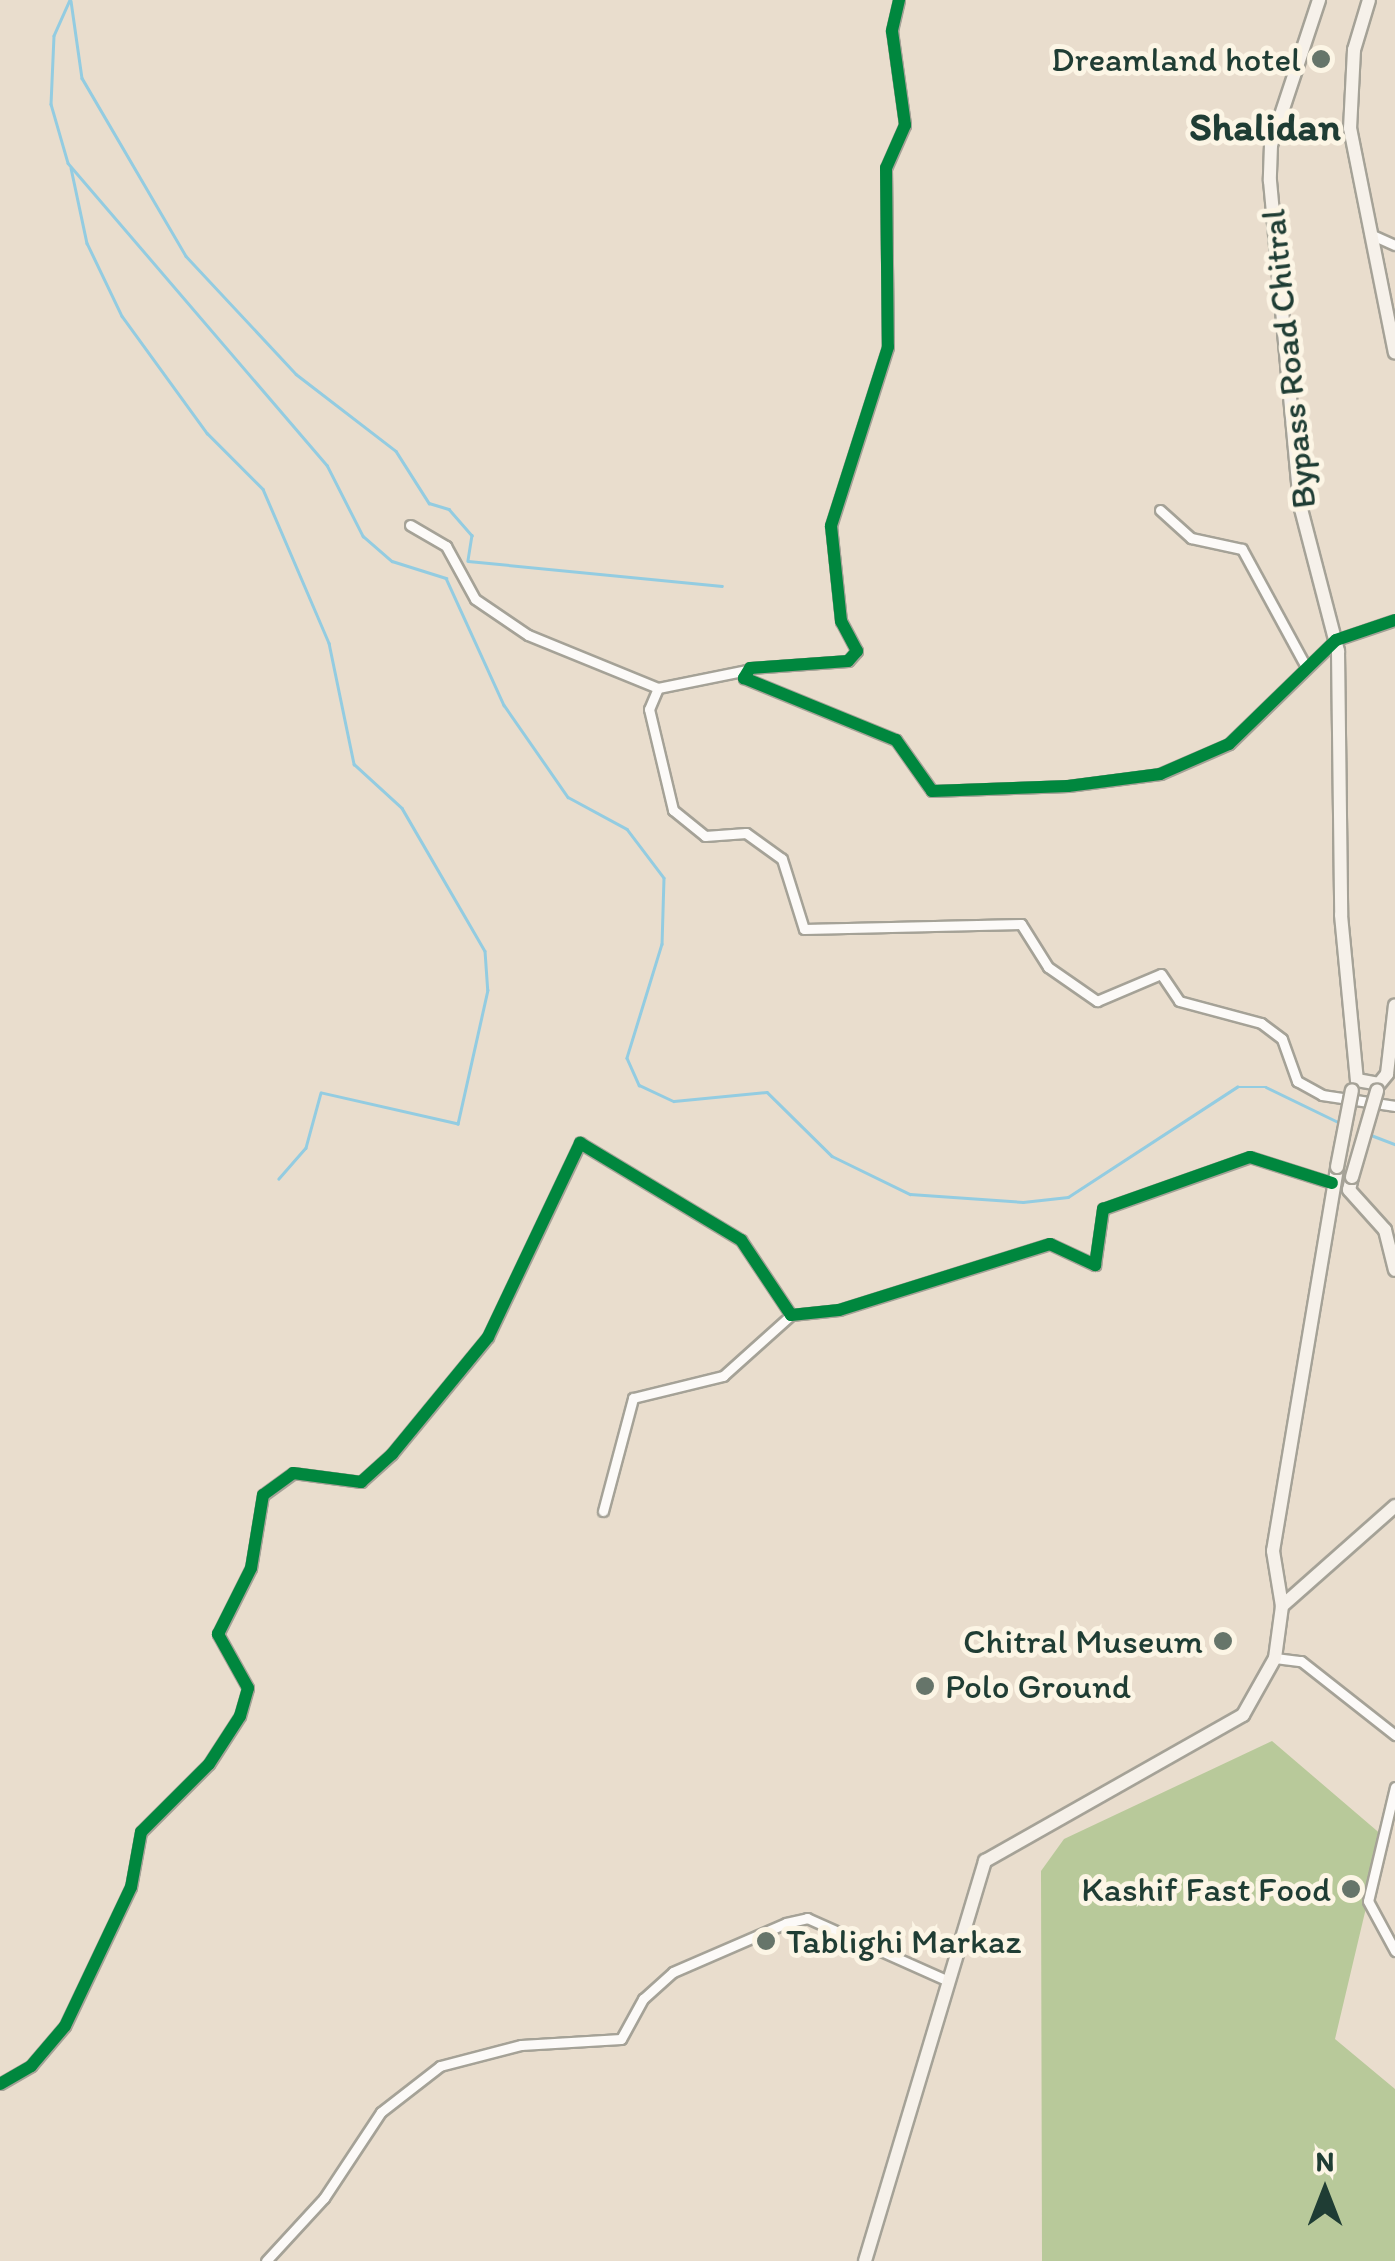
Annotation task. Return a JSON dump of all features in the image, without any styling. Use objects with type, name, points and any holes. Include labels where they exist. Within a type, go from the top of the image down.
[{"type":"street","points":[[410,525],[446,546],[475,599],[528,636],[658,688],[747,670],[848,662],[857,651],[841,621],[832,526],[888,346],[886,168],[905,124],[892,31],[899,0]]},
{"type":"street","name":"Bypass Road Chitral","points":[[1275,1658],[1282,1606],[1273,1552],[1332,1183],[1354,1085],[1340,916],[1336,640],[1300,505],[1270,181],[1271,145],[1319,0]]},
{"type":"street","points":[[1369,0],[1354,50],[1350,128],[1395,353]]},
{"type":"street","points":[[1370,234],[1395,245]]},
{"type":"street","points":[[1160,510],[1191,538],[1242,550],[1306,667]]},
{"type":"street","points":[[747,670],[744,678],[896,740],[932,791],[1160,774],[1230,744],[1336,640],[1395,620]]},
{"type":"street","points":[[658,688],[649,709],[673,810],[706,836],[746,833],[782,859],[804,929],[1021,924],[1048,966],[1097,1001],[1161,974],[1179,1000],[1261,1023],[1282,1039],[1297,1081],[1322,1096],[1395,1106]]},
{"type":"street","points":[[1395,1005],[1378,1087],[1349,1190],[1385,1230],[1395,1270]]},
{"type":"street","points":[[1354,1085],[1378,1087]]},
{"type":"street","points":[[0,2084],[31,2066],[65,2026],[132,1886],[142,1832],[209,1764],[240,1716],[248,1688],[218,1634],[251,1568],[263,1495],[293,1473],[361,1482],[392,1454],[488,1337],[580,1143],[741,1240],[790,1315]]},
{"type":"street","points":[[604,1511],[633,1398],[723,1376],[790,1315],[839,1310],[1050,1244],[1095,1265],[1103,1208],[1250,1158],[1332,1183]]},
{"type":"street","points":[[1282,1606],[1395,1506]]},
{"type":"street","points":[[865,2261],[946,1980],[985,1861],[1242,1715],[1275,1658],[1301,1661],[1395,1735]]},
{"type":"street","points":[[1395,1787],[1368,1901],[1395,1951]]},
{"type":"street","points":[[266,2261],[324,2198],[381,2112],[440,2066],[520,2046],[622,2039],[643,1998],[673,1972],[786,1923],[806,1918],[946,1980]]},
{"type":"green space","points":[[1272,1741],[1383,1836],[1335,2039],[1395,2089],[1395,2261],[1042,2261],[1041,1871],[1064,1839]]},
{"type":"waterway","points":[[70,0],[54,36],[51,104],[68,163],[327,465],[363,536],[392,561],[446,578],[504,705],[568,797],[627,829],[664,878],[662,944],[627,1058],[639,1085],[674,1101],[767,1092],[832,1156],[910,1194],[1023,1202],[1068,1197],[1237,1087],[1266,1087],[1340,1123]]},
{"type":"waterway","points":[[71,1],[82,78],[186,256],[296,374],[396,451],[429,503],[449,509],[472,535],[468,561],[722,586]]},
{"type":"waterway","points":[[71,168],[87,243],[122,316],[207,433],[263,489],[329,643],[354,764],[402,808],[485,951],[488,990],[458,1124],[321,1093],[306,1148],[279,1179]]},
{"type":"waterway","points":[[1371,1135],[1395,1144]]},
{"type":"cycle path","points":[[899,0],[892,31],[905,125],[886,168],[888,347],[831,526],[841,621],[857,651],[848,661],[750,668],[744,678],[896,740],[932,791],[1068,786],[1160,774],[1229,744],[1336,640],[1395,620]]},
{"type":"cycle path","points":[[0,2084],[31,2066],[65,2026],[131,1887],[141,1832],[209,1764],[240,1716],[248,1688],[218,1634],[251,1568],[263,1495],[293,1473],[361,1482],[392,1454],[488,1337],[580,1143],[741,1240],[791,1315],[839,1310],[1050,1244],[1095,1265],[1103,1209],[1250,1157],[1332,1183]]},
{"type":"place","name":"Dreamland hotel","points":[[1321,59]]},
{"type":"place","name":"Chitral Museum","points":[[1223,1641]]},
{"type":"place","name":"Polo Ground","points":[[925,1686]]},
{"type":"place","name":"Kashif Fast Food","points":[[1351,1889]]},
{"type":"place","name":"Tablighi Markaz","points":[[766,1941]]},
{"type":"district","name":"Shalidan","points":[[1265,126]]}]
